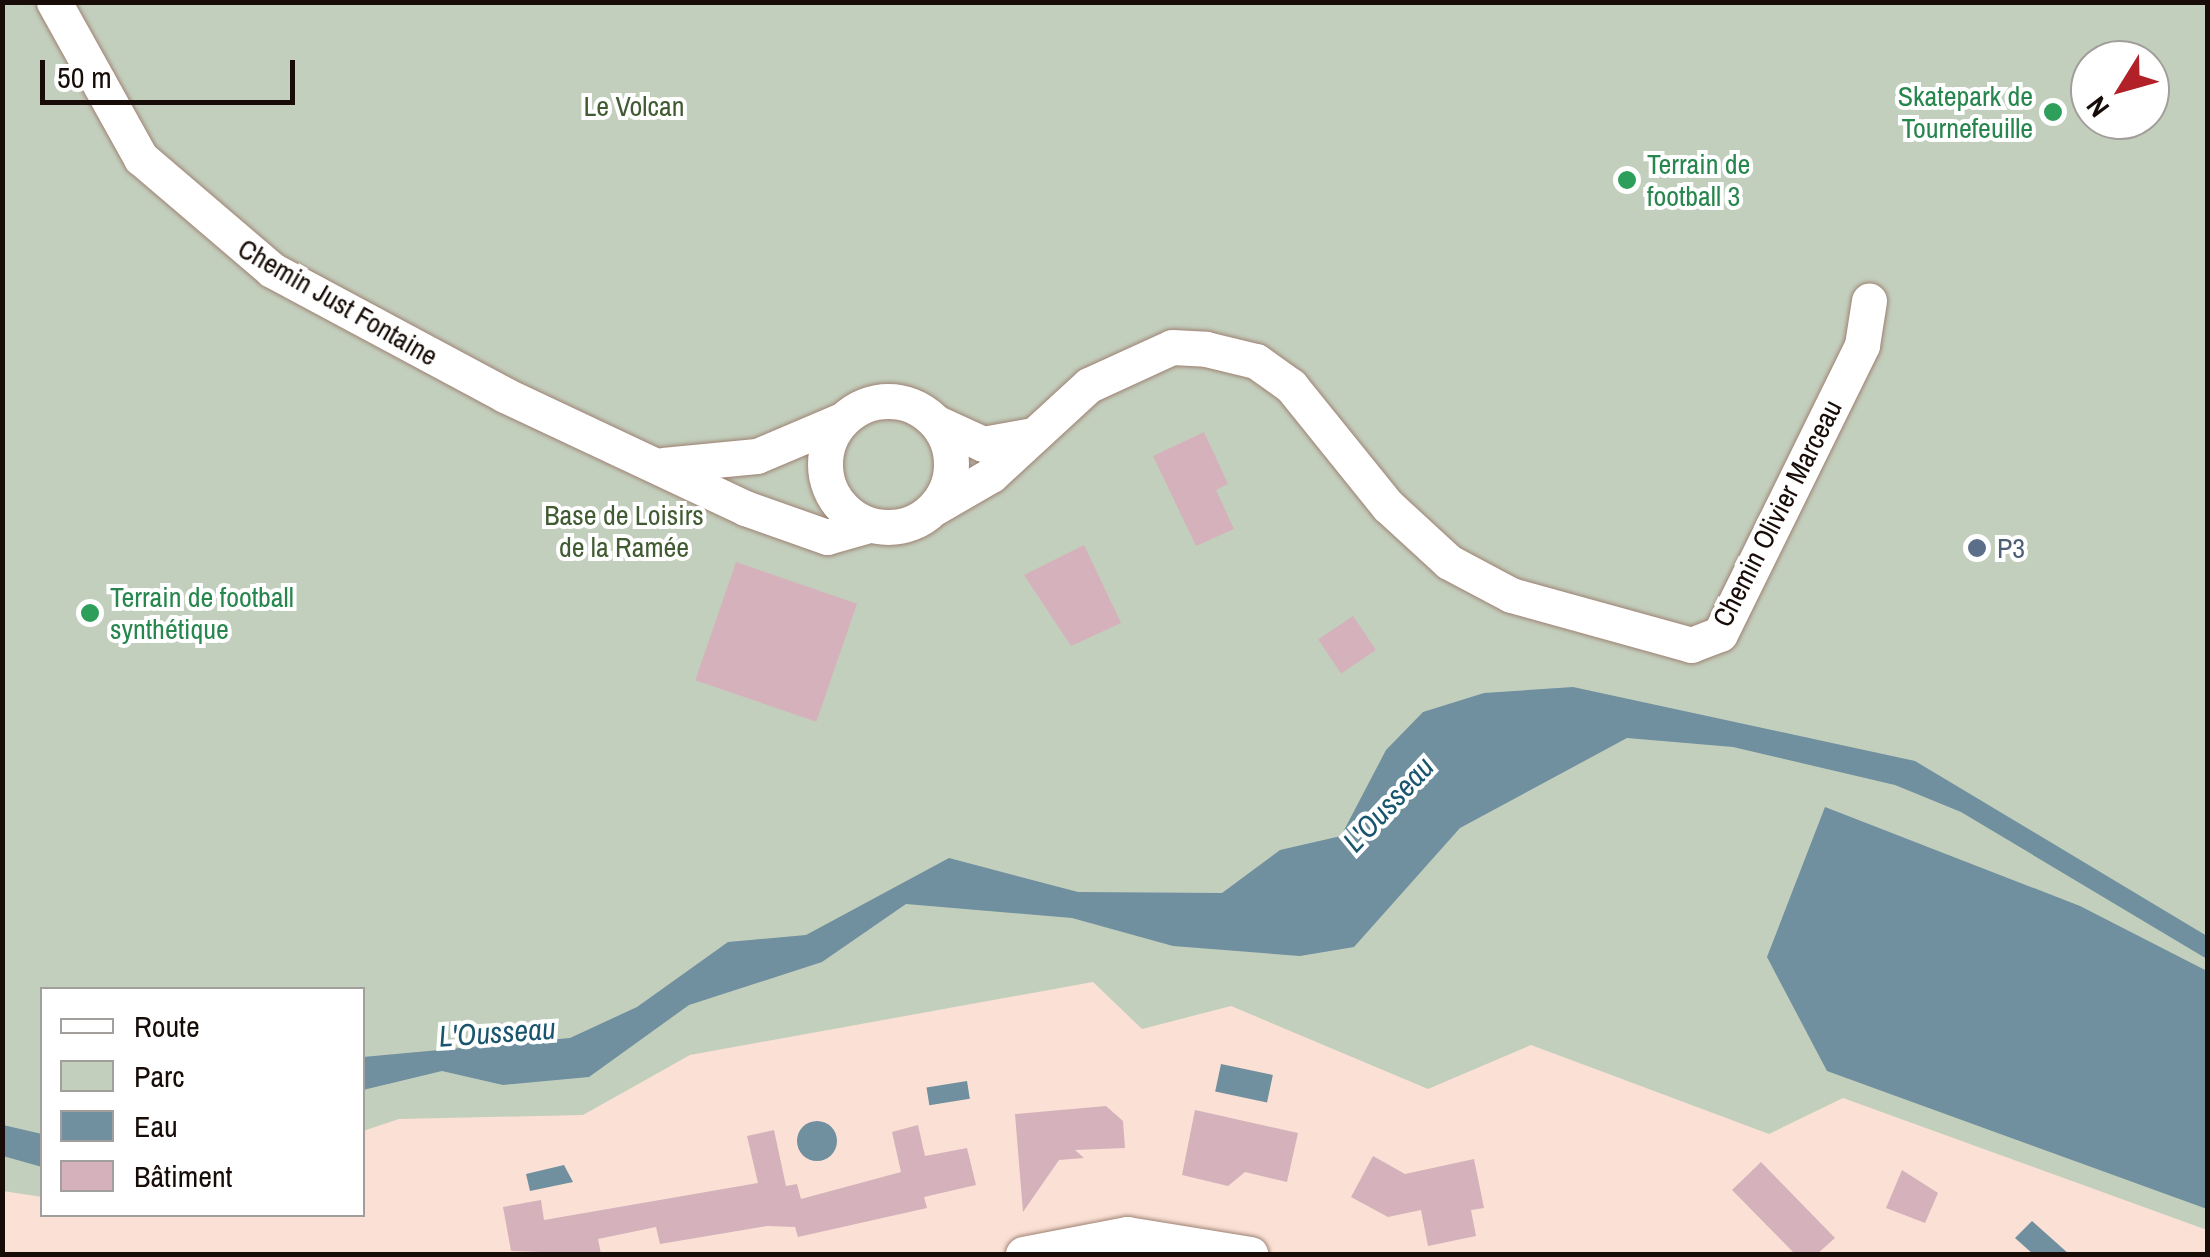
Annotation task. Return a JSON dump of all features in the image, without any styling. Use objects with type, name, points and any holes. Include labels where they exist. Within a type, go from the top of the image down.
[{"type":"street","name":"Chemin Just Fontaine","points":[[54,2],[121,131],[227,238],[381,331],[663,465],[827,536],[869,525]]},
{"type":"street","name":"Chemin Olivier Marceau","points":[[936,506],[1034,435],[1089,385],[1172,346],[1256,361],[1291,386],[1388,506],[1449,562],[1530,601],[1692,644],[1720,634],[1862,345],[1869,302]]},
{"type":"street","points":[[663,465],[757,456],[889,400],[983,444],[1034,435]]},
{"type":"street","points":[[840,421],[824,472],[839,505],[869,525],[905,526],[936,506],[951,474],[937,423]]},
{"type":"street","points":[[1022,1254],[1126,1234],[1250,1254]]},
{"type":"green space","name":"Base de Loisirs de la Ramée","points":[[2,3],[2207,3],[2207,1230],[1843,1098],[1769,1134],[1531,1045],[1428,1089],[1231,1006],[1142,1029],[1093,982],[690,1055],[583,1115],[399,1119],[365,1130],[365,987],[40,987],[40,1197],[3,1191]]},
{"type":"water","name":"L'Ousseau","points":[[1573,687],[1915,761],[2207,936],[2207,959],[1961,812],[1895,785],[1733,747],[1627,738],[1460,828],[1354,947],[1300,956],[1173,946],[1072,918],[906,904],[822,962],[689,1005],[589,1077],[503,1085],[442,1071],[365,1090],[365,1057],[570,1038],[637,1007],[728,942],[806,935],[949,858],[1078,892],[1222,893],[1280,850],[1341,836],[1386,750],[1423,712],[1484,693]]},
{"type":"water","points":[[1825,807],[2080,906],[2207,971],[2207,1209],[1827,1071],[1767,957]]},
{"type":"water","points":[[1221,1064],[1273,1075],[1267,1102],[1215,1091]]},
{"type":"water","points":[[967,1081],[970,1099],[929,1105],[927,1087]]},
{"type":"water","points":[[817,1121],[831,1127],[837,1141],[831,1155],[817,1161],[803,1155],[797,1141],[803,1127]]},
{"type":"water","points":[[3,1125],[40,1134],[40,1166],[3,1156]]},
{"type":"water","points":[[564,1165],[573,1182],[530,1191],[526,1174]]},
{"type":"water","points":[[2032,1221],[2069,1254],[2033,1254],[2015,1238]]},
{"type":"building","points":[[1204,432],[1228,484],[1216,490],[1234,529],[1196,546],[1153,456]]},
{"type":"building","points":[[1084,545],[1121,623],[1071,646],[1024,575]]},
{"type":"building","points":[[736,562],[857,604],[816,722],[695,680]]},
{"type":"building","points":[[1353,616],[1376,650],[1341,673],[1318,639]]},
{"type":"building","points":[[1106,1106],[1123,1121],[1125,1148],[1075,1150],[1084,1158],[1059,1160],[1023,1212],[1015,1114]]},
{"type":"building","points":[[1195,1110],[1298,1133],[1287,1182],[1245,1172],[1228,1186],[1182,1175]]},
{"type":"building","points":[[918,1125],[925,1156],[967,1148],[976,1185],[924,1197],[927,1208],[798,1237],[795,1227],[767,1226],[660,1244],[656,1227],[598,1239],[601,1254],[511,1251],[503,1207],[541,1200],[544,1220],[758,1183],[747,1136],[774,1130],[786,1186],[797,1184],[801,1199],[901,1172],[892,1132]]},
{"type":"building","points":[[1373,1156],[1405,1174],[1474,1159],[1484,1208],[1471,1210],[1476,1236],[1428,1246],[1421,1210],[1388,1217],[1351,1197]]},
{"type":"building","points":[[1761,1162],[1835,1238],[1817,1254],[1795,1254],[1732,1190]]},
{"type":"building","points":[[1902,1170],[1938,1193],[1925,1223],[1886,1208]]},
{"type":"place","name":"Skatepark de Tournefeuille","points":[[2053,112]]},
{"type":"place","name":"Terrain de football 3","points":[[1627,180]]},
{"type":"place","name":"P3","points":[[1977,548]]},
{"type":"place","name":"Terrain de football synthétique","points":[[90,613]]},
{"type":"park label","name":"Le Volcan","points":[[634,106]]}]
